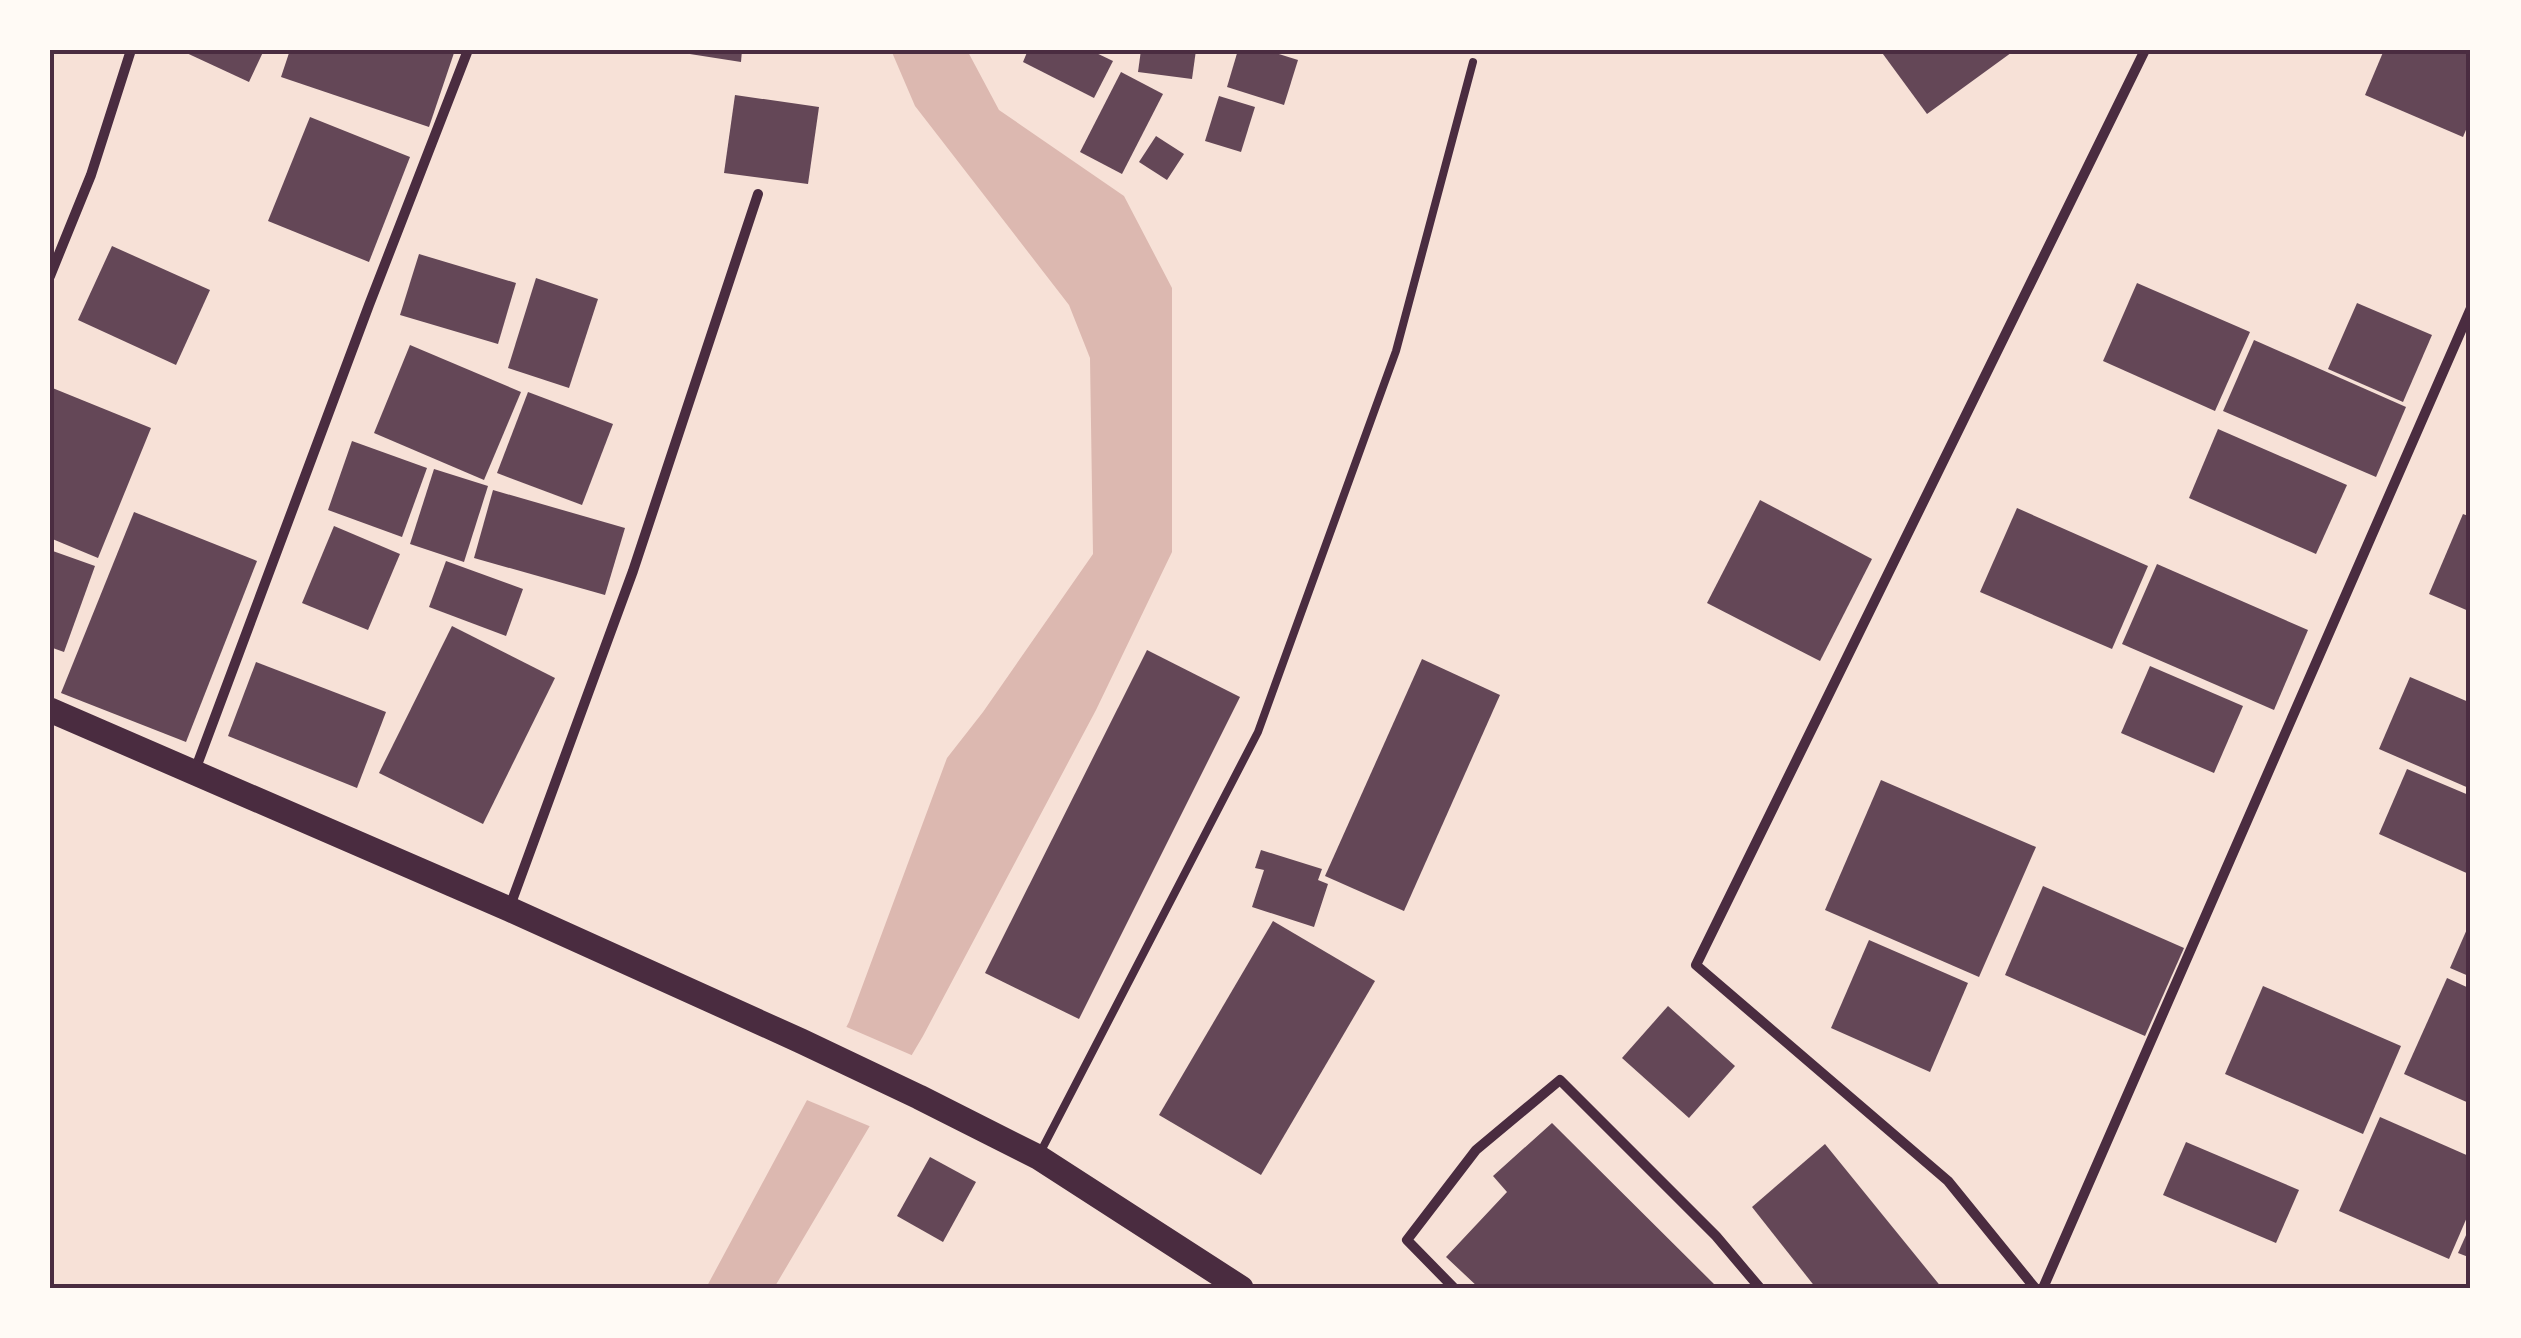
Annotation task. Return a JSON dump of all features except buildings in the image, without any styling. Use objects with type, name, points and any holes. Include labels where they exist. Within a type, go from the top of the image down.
[{"type":"main road","points":[[50,710],[509,909],[919,1098],[1038,1157],[1241,1288]]},
{"type":"street","points":[[50,276],[90,176],[131,50]]},
{"type":"street","points":[[193,774],[468,50]]},
{"type":"street","points":[[2145,50],[1696,965],[1948,1182],[2039,1288],[2471,308]]},
{"type":"street","points":[[509,909],[633,572],[758,194]]},
{"type":"street","points":[[1454,1288],[1407,1240],[1476,1150],[1560,1080],[1716,1236],[1760,1288]]},
{"type":"lane","points":[[1038,1157],[1258,732],[1396,351],[1473,62]]},
{"type":"shaded area","points":[[891,50],[967,50],[999,110],[1124,196],[1172,288],[1172,552],[1096,710],[923,1036],[774,1288],[706,1288],[849,1022],[947,758],[1093,554],[1090,358],[1069,305],[915,106]]},
{"type":"pier","points":[[842,1025],[916,1057],[874,1128],[802,1098]]}]
